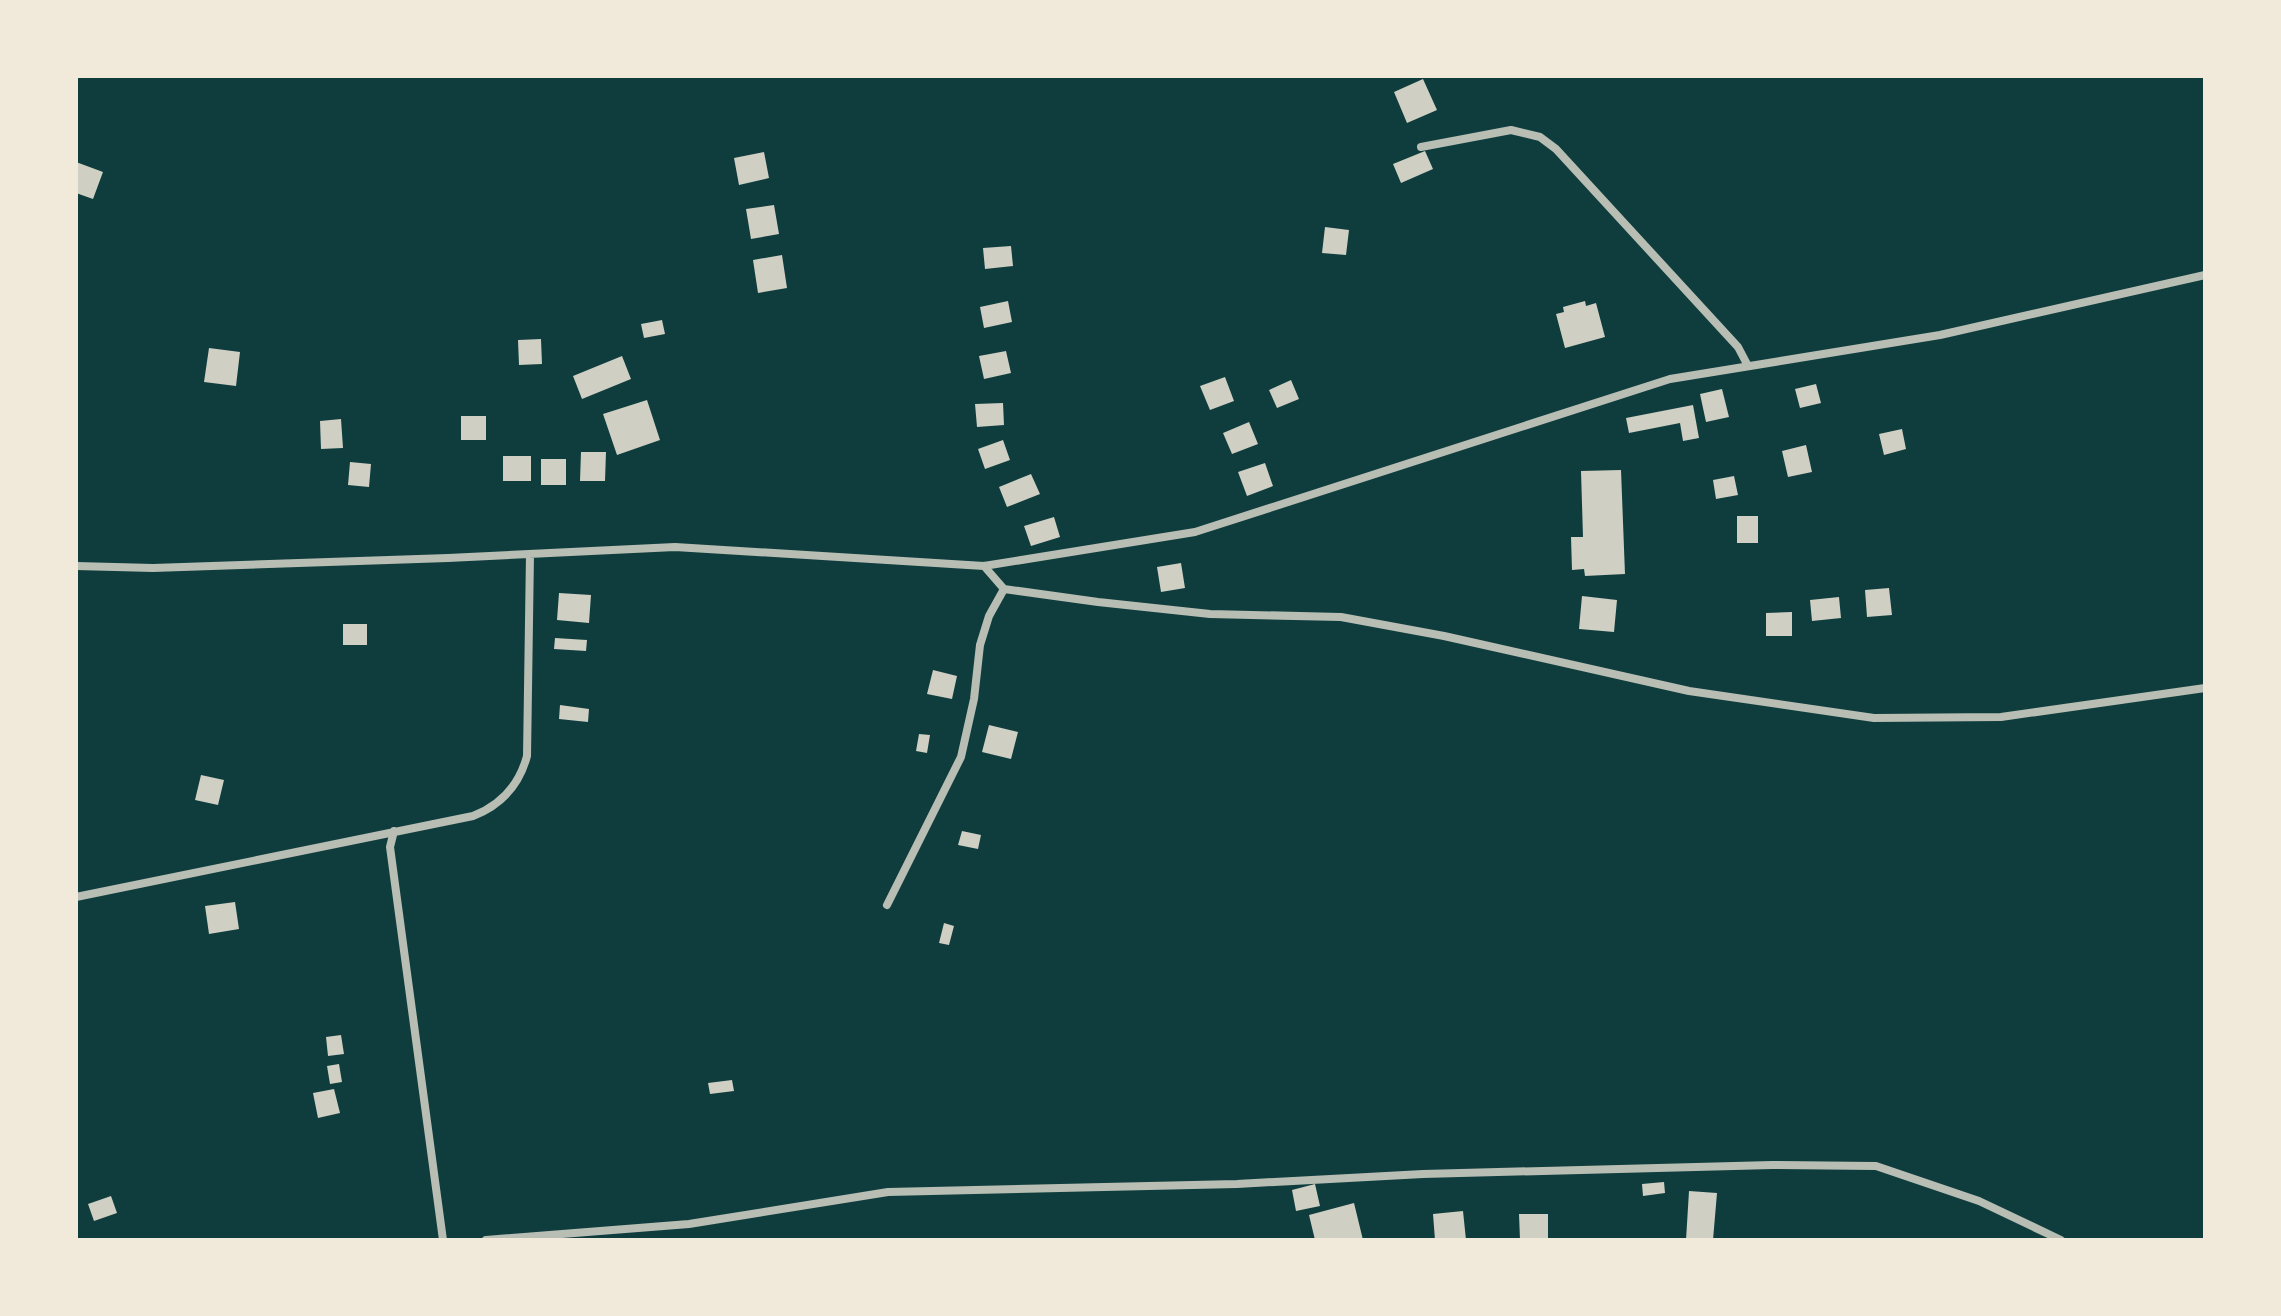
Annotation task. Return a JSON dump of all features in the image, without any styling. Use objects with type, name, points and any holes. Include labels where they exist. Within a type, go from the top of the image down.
[{"type":"street","points":[[1421,147],[1511,130],[1540,137],[1556,149],[1738,347],[1748,366]]},
{"type":"street","points":[[76,566],[169,567],[675,547],[984,566],[1195,532],[1670,379],[1940,335],[2205,275]]},
{"type":"street","points":[[76,897],[485,811],[506,796],[520,777],[527,756],[530,554]]},
{"type":"street","points":[[984,566],[1004,589],[1210,614],[1341,617],[1444,636],[1689,691],[1874,718],[2001,717],[2205,688]]},
{"type":"street","points":[[887,905],[961,757],[974,699],[980,645],[989,616],[1004,589]]},
{"type":"street","points":[[394,831],[390,847],[443,1240]]},
{"type":"street","points":[[486,1240],[689,1224],[888,1192],[1237,1184],[1423,1174],[1772,1165],[1876,1166],[1979,1201],[2061,1240]]},
{"type":"building","points":[[1423,79],[1437,110],[1407,123],[1394,92]]},
{"type":"building","points":[[1425,151],[1433,169],[1401,183],[1393,164]]},
{"type":"building","points":[[764,152],[769,178],[739,185],[734,158]]},
{"type":"building","points":[[76,162],[103,172],[93,199],[76,193]]},
{"type":"building","points":[[774,205],[779,234],[751,239],[746,209]]},
{"type":"building","points":[[1325,227],[1349,230],[1346,255],[1322,253]]},
{"type":"building","points":[[1011,246],[1013,266],[985,269],[983,248]]},
{"type":"building","points":[[782,255],[787,288],[758,293],[753,260]]},
{"type":"building","points":[[1008,301],[1012,322],[984,328],[980,307]]},
{"type":"building","points":[[1585,301],[1586,306],[1596,303],[1605,337],[1565,348],[1556,314],[1564,312],[1563,307]]},
{"type":"building","points":[[662,320],[665,334],[644,338],[641,324]]},
{"type":"building","points":[[541,339],[542,364],[519,365],[518,340]]},
{"type":"building","points":[[209,348],[240,352],[236,386],[204,382]]},
{"type":"building","points":[[1006,351],[1011,373],[984,379],[979,356]]},
{"type":"building","points":[[622,356],[631,379],[582,399],[573,376]]},
{"type":"building","points":[[1225,377],[1234,401],[1210,410],[1200,386]]},
{"type":"building","points":[[1291,380],[1299,399],[1277,408],[1269,390]]},
{"type":"building","points":[[1816,384],[1821,403],[1800,408],[1795,389]]},
{"type":"building","points":[[1722,389],[1729,417],[1706,422],[1700,394]]},
{"type":"building","points":[[647,400],[660,440],[617,455],[603,414]]},
{"type":"building","points":[[1003,403],[1004,425],[977,427],[975,404]]},
{"type":"building","points":[[1693,405],[1699,438],[1683,441],[1680,423],[1629,433],[1626,418]]},
{"type":"building","points":[[461,416],[486,416],[486,440],[461,440]]},
{"type":"building","points":[[341,419],[343,448],[321,449],[320,421]]},
{"type":"building","points":[[1249,422],[1258,444],[1232,454],[1223,433]]},
{"type":"building","points":[[1902,429],[1906,449],[1884,455],[1879,434]]},
{"type":"building","points":[[1003,440],[1010,460],[985,469],[978,449]]},
{"type":"building","points":[[1806,445],[1812,472],[1788,477],[1782,451]]},
{"type":"building","points":[[581,452],[606,452],[605,481],[580,481]]},
{"type":"building","points":[[503,456],[531,456],[531,481],[503,481]]},
{"type":"building","points":[[541,459],[566,459],[566,485],[541,485]]},
{"type":"building","points":[[350,462],[371,464],[369,487],[348,485]]},
{"type":"building","points":[[1265,463],[1273,486],[1247,496],[1238,472]]},
{"type":"building","points":[[1621,470],[1625,574],[1585,576],[1584,569],[1572,570],[1571,537],[1583,537],[1581,471]]},
{"type":"building","points":[[1031,474],[1040,494],[1007,507],[999,487]]},
{"type":"building","points":[[1734,476],[1738,495],[1716,499],[1713,480]]},
{"type":"building","points":[[1737,516],[1758,516],[1758,543],[1737,543]]},
{"type":"building","points":[[1054,517],[1060,537],[1031,546],[1024,526]]},
{"type":"building","points":[[1181,563],[1185,588],[1161,592],[1157,567]]},
{"type":"building","points":[[1889,588],[1892,615],[1867,617],[1865,590]]},
{"type":"building","points":[[559,593],[591,595],[589,623],[557,620]]},
{"type":"building","points":[[1582,596],[1617,600],[1614,632],[1579,629]]},
{"type":"building","points":[[1839,597],[1841,618],[1812,621],[1810,600]]},
{"type":"building","points":[[1792,612],[1792,636],[1766,636],[1766,613]]},
{"type":"building","points":[[343,624],[367,624],[367,645],[343,645]]},
{"type":"building","points":[[555,638],[587,640],[586,651],[554,649]]},
{"type":"building","points":[[933,670],[957,676],[952,699],[927,694]]},
{"type":"building","points":[[560,705],[589,709],[588,722],[559,719]]},
{"type":"building","points":[[989,725],[1018,732],[1011,759],[982,752]]},
{"type":"building","points":[[919,734],[930,735],[927,753],[916,751]]},
{"type":"building","points":[[201,775],[224,780],[218,805],[195,800]]},
{"type":"building","points":[[962,831],[981,835],[978,849],[958,845]]},
{"type":"building","points":[[235,902],[239,929],[209,934],[205,906]]},
{"type":"building","points":[[944,923],[954,926],[949,945],[939,943]]},
{"type":"building","points":[[341,1035],[344,1054],[328,1056],[326,1037]]},
{"type":"building","points":[[339,1064],[342,1082],[330,1084],[327,1066]]},
{"type":"building","points":[[732,1080],[734,1091],[710,1094],[708,1083]]},
{"type":"building","points":[[334,1089],[340,1113],[318,1118],[313,1093]]},
{"type":"building","points":[[1664,1182],[1665,1193],[1643,1196],[1642,1184]]},
{"type":"building","points":[[1315,1184],[1320,1206],[1296,1211],[1292,1190]]},
{"type":"building","points":[[1689,1191],[1717,1193],[1713,1240],[1686,1240]]},
{"type":"building","points":[[111,1196],[117,1213],[94,1221],[88,1204]]},
{"type":"building","points":[[1354,1203],[1363,1240],[1315,1240],[1309,1215]]},
{"type":"building","points":[[1463,1211],[1466,1240],[1435,1240],[1433,1214]]},
{"type":"building","points":[[1519,1214],[1548,1214],[1548,1240],[1520,1240]]}]
